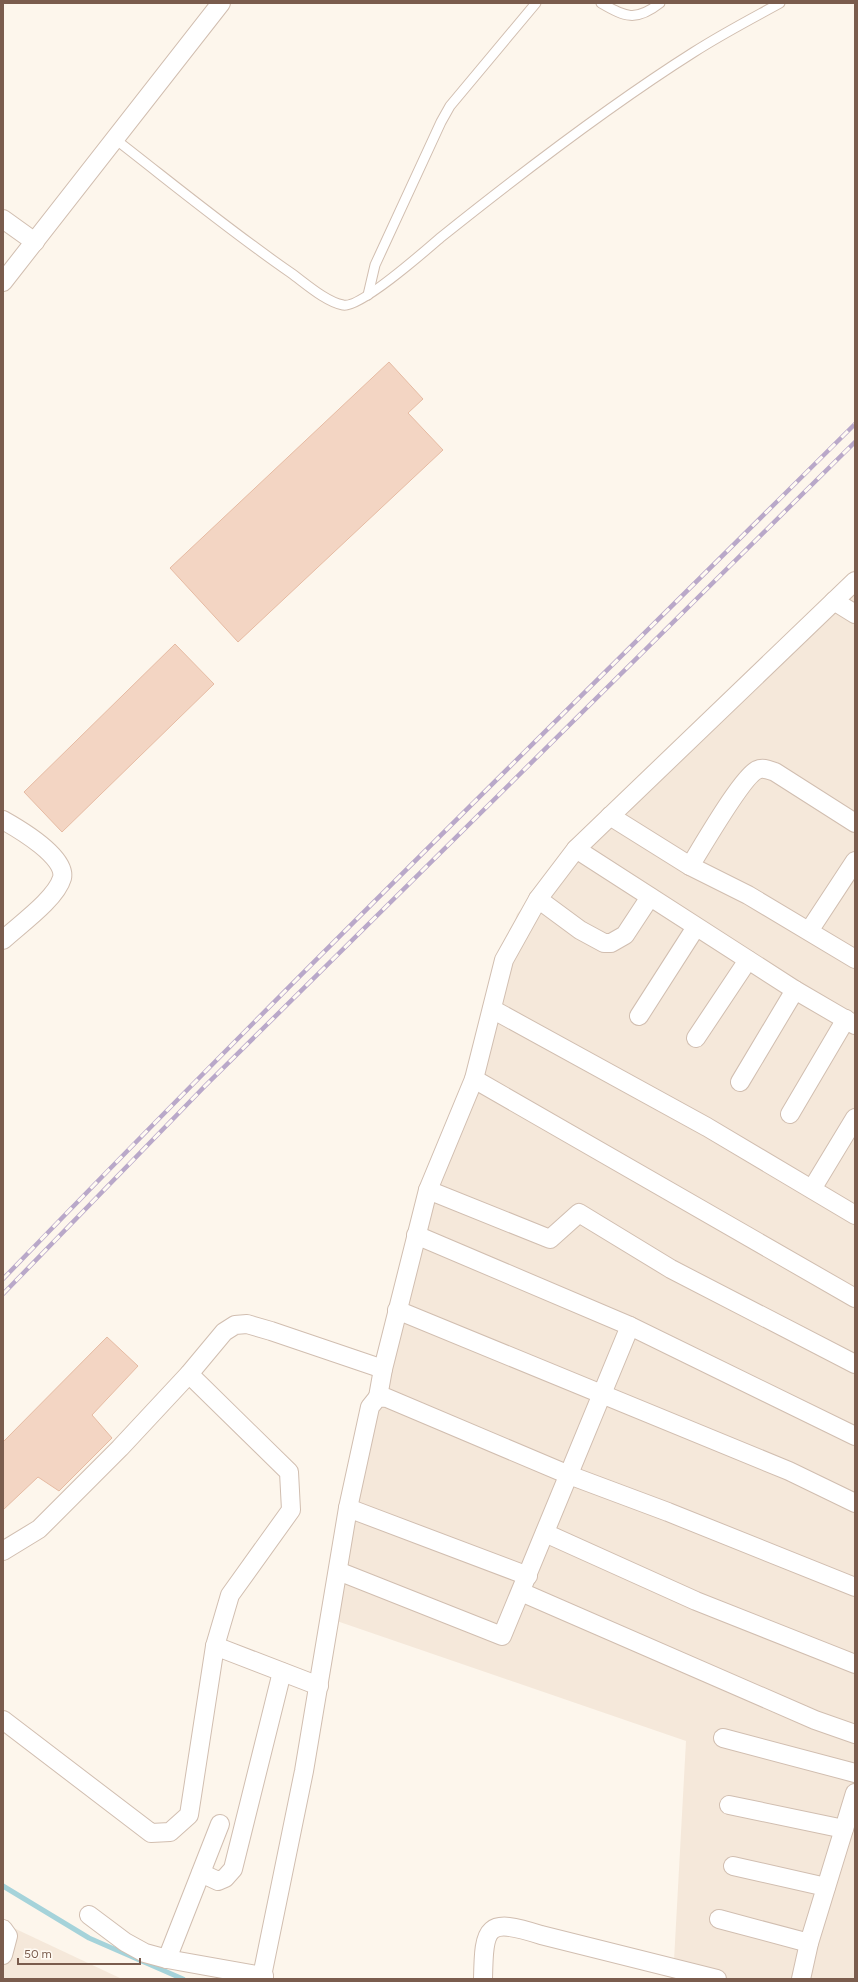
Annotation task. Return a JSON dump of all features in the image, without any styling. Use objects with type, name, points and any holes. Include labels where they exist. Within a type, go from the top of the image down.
[{"type":"street","points":[[3,282],[221,3]]},
{"type":"street","points":[[3,219],[34,242]]},
{"type":"street","points":[[89,1915],[125,1942],[145,1953],[167,1959],[262,1978],[304,1772],[348,1508],[370,1408],[378,1397],[397,1310],[428,1190],[474,1079],[504,960],[538,900],[576,849],[855,581]]},
{"type":"street","points":[[834,601],[855,614]]},
{"type":"street","points":[[690,866],[743,783],[758,769],[765,769],[775,772],[855,823]]},
{"type":"street","points":[[610,816],[690,866],[748,895],[855,959]]},
{"type":"street","points":[[3,820],[29,835],[47,851],[58,863],[62,871],[62,877],[49,898],[3,940]]},
{"type":"street","points":[[576,849],[794,990],[851,1022],[790,1114]]},
{"type":"street","points":[[809,931],[849,884],[855,861]]},
{"type":"street","points":[[538,900],[580,930],[604,943],[611,943],[625,935],[650,897]]},
{"type":"street","points":[[639,1016],[696,927]]},
{"type":"street","points":[[696,1038],[748,960]]},
{"type":"street","points":[[740,1082],[794,990]]},
{"type":"street","points":[[492,1009],[712,1130],[855,1215]]},
{"type":"street","points":[[474,1079],[855,1298]]},
{"type":"street","points":[[812,1189],[855,1118]]},
{"type":"street","points":[[428,1190],[550,1238],[579,1213],[671,1269],[855,1364]]},
{"type":"street","points":[[416,1235],[630,1326],[855,1436]]},
{"type":"street","points":[[397,1310],[602,1393],[788,1471],[855,1503]]},
{"type":"street","points":[[3,1551],[39,1529],[120,1448],[189,1374],[224,1332],[235,1325],[247,1324],[383,1369]]},
{"type":"street","points":[[338,1571],[502,1636],[546,1534],[630,1326]]},
{"type":"street","points":[[3,1720],[151,1833],[170,1832],[189,1815],[215,1646],[230,1595],[291,1510],[289,1472],[189,1374]]},
{"type":"street","points":[[378,1397],[387,1398],[569,1475],[668,1512],[855,1587]]},
{"type":"street","points":[[348,1508],[525,1584],[786,1707],[855,1734]]},
{"type":"street","points":[[546,1534],[696,1601],[855,1664]]},
{"type":"street","points":[[215,1646],[319,1686]]},
{"type":"street","points":[[201,1873],[218,1881],[225,1878],[233,1869],[282,1672]]},
{"type":"street","points":[[723,1738],[855,1773]]},
{"type":"street","points":[[801,1979],[809,1943],[855,1793]]},
{"type":"street","points":[[729,1805],[844,1829]]},
{"type":"street","points":[[167,1959],[220,1824]]},
{"type":"street","points":[[733,1866],[826,1887]]},
{"type":"street","points":[[719,1919],[809,1943]]},
{"type":"street","points":[[483,1979],[485,1939],[494,1929],[504,1926],[517,1927],[541,1935],[717,1979]]},
{"type":"street","points":[[3,1929],[8,1936],[3,1955]]},
{"type":"lane","points":[[368,295],[375,264],[441,122],[450,106],[536,3]]},
{"type":"lane","points":[[601,3],[618,14],[629,17],[643,13],[660,3]]},
{"type":"lane","points":[[115,139],[264,255],[322,295],[343,305],[349,305],[368,295],[488,199],[608,111],[695,52],[780,3]]},
{"type":"shaded area","points":[[855,569],[855,1979],[673,1979],[686,1741],[331,1619],[343,1509],[517,914]]},
{"type":"shaded area","points":[[3,1923],[122,1979],[3,1979]]},
{"type":"building","points":[[389,362],[423,399],[408,413],[443,450],[238,642],[170,568]]},
{"type":"building","points":[[175,644],[214,684],[62,832],[24,792]]},
{"type":"building","points":[[107,1337],[138,1366],[92,1415],[112,1438],[59,1491],[38,1477],[3,1510],[3,1442]]},
{"type":"waterway","points":[[3,1886],[89,1938],[183,1979]]},
{"type":"railway","points":[[3,1279],[320,956],[855,424]]},
{"type":"railway","points":[[3,1294],[205,1086],[855,442]]}]
